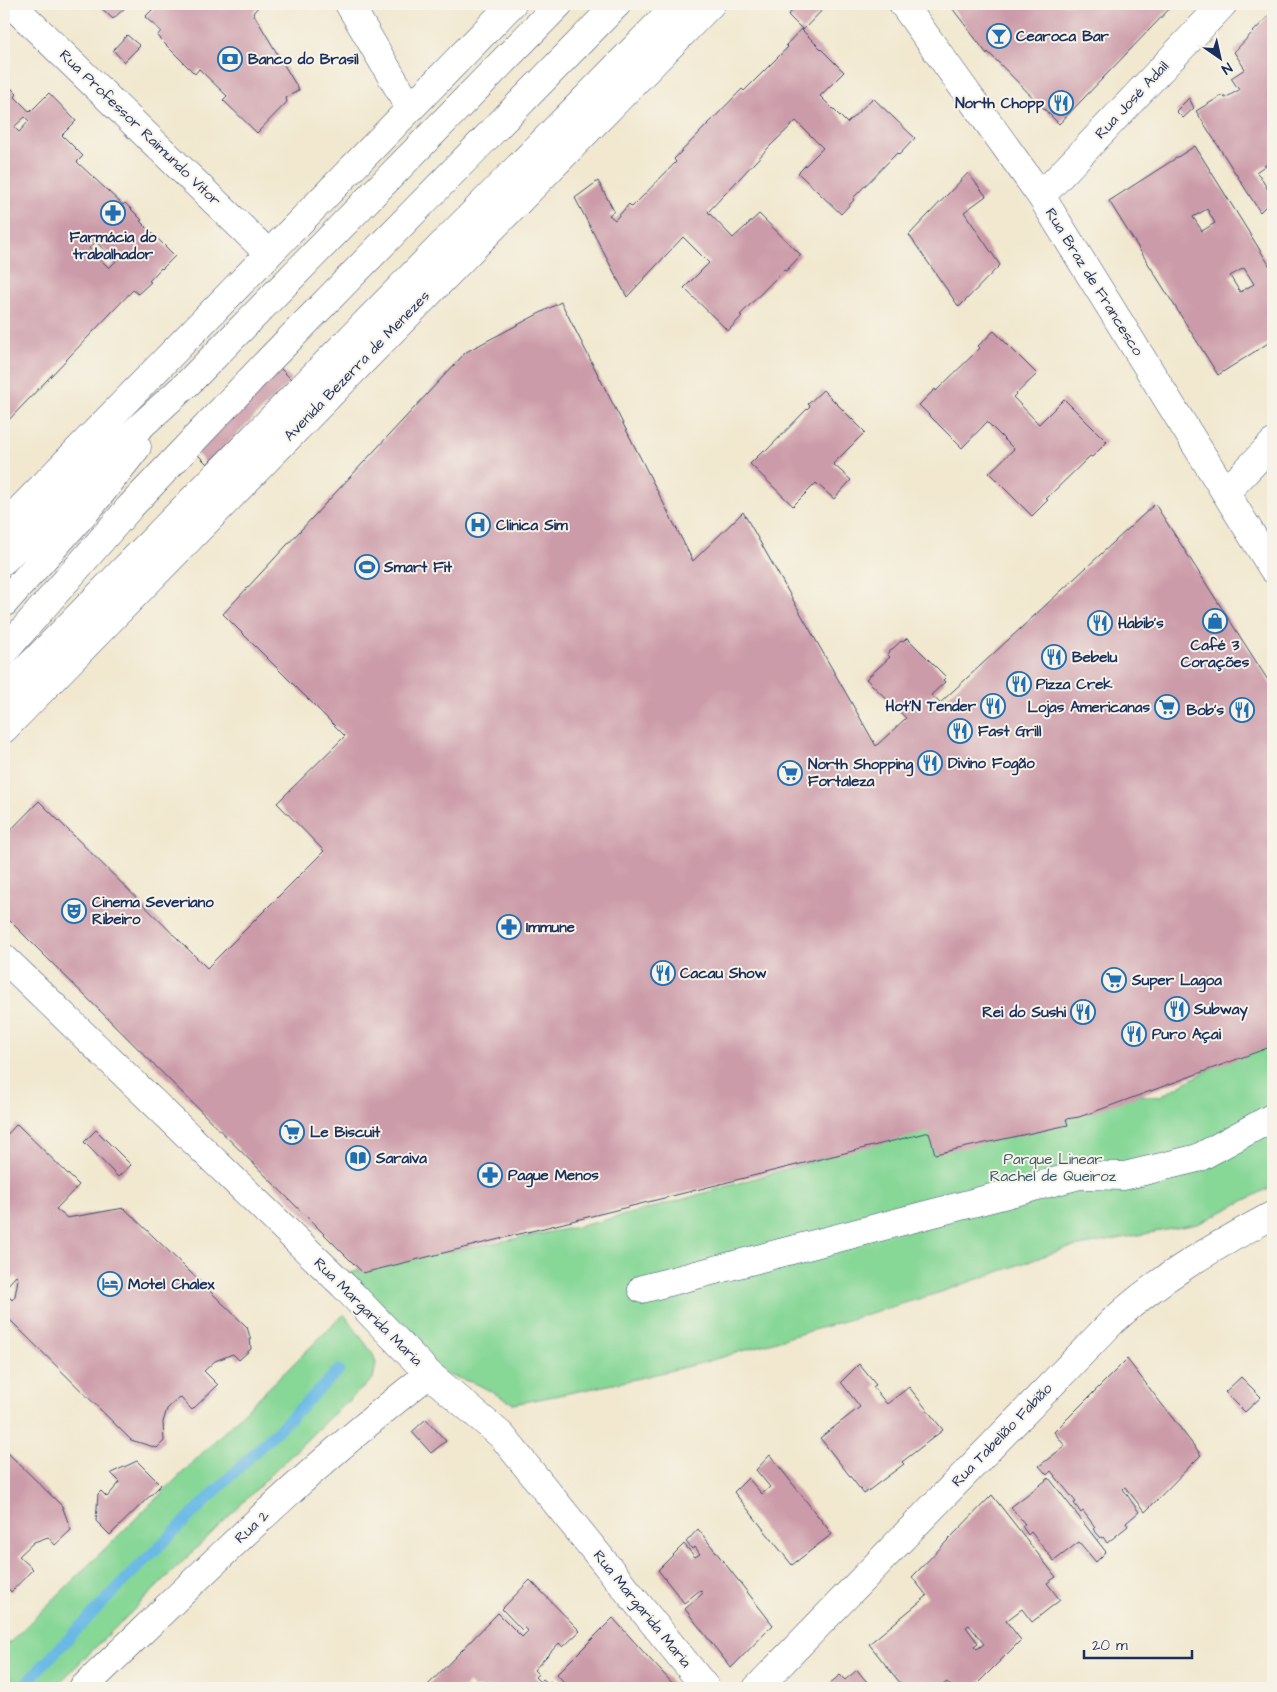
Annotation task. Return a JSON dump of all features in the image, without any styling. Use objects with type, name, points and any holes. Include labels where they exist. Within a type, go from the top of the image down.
[{"type":"street","name":"Rua Professor Raimundo Vitor","points":[[11,4],[268,252]]},
{"type":"street","points":[[349,4],[410,108]]},
{"type":"street","points":[[4,526],[268,252],[512,4]]},
{"type":"street","points":[[4,560],[78,483],[188,383],[559,4]]},
{"type":"street","points":[[4,652],[131,506],[280,349],[617,4]]},
{"type":"street","name":"Avenida Bezerra de Menezes","points":[[4,692],[678,4]]},
{"type":"street","name":"Avenida Bezerra de Menezes","points":[[4,729],[711,4]]},
{"type":"street","name":"Rua Braz de Francesco","points":[[903,4],[1040,196],[1273,569]]},
{"type":"street","name":"Rua José Adail","points":[[1040,196],[1223,4]]},
{"type":"street","points":[[4,603],[94,502],[188,383]]},
{"type":"street","points":[[1226,492],[1273,443]]},
{"type":"street","name":"Rua Margarida Maria","points":[[4,958],[343,1285],[429,1374],[502,1436],[706,1688]]},
{"type":"street","points":[[642,1289],[1080,1175],[1124,1176],[1198,1158],[1273,1118]]},
{"type":"street","name":"Rua Tabelião Fabião","points":[[757,1688],[1113,1321],[1140,1296],[1169,1275],[1221,1243],[1273,1215]]},
{"type":"street","name":"Rua 2","points":[[83,1688],[273,1507],[398,1398],[429,1374]]},
{"type":"green space","name":"Parque Linear Rachel de Queiroz","points":[[1273,1035],[1273,1186],[1198,1224],[1064,1249],[935,1294],[702,1363],[614,1384],[514,1404],[477,1384],[419,1366],[345,1275],[371,1266],[577,1227],[660,1206],[885,1140],[1045,1084],[1159,1097]]},
{"type":"green space","points":[[344,1314],[373,1354],[376,1363],[373,1379],[329,1418],[54,1688],[4,1688],[4,1648]]},
{"type":"building","points":[[97,4],[129,4],[113,19]]},
{"type":"building","name":"Banco do Brasil","points":[[158,4],[255,4],[258,7],[253,13],[299,90],[286,98],[287,102],[257,133],[223,100],[227,96],[199,69],[195,74],[157,36],[161,31],[145,17]]},
{"type":"building","points":[[800,4],[828,4],[803,30],[788,15]]},
{"type":"building","points":[[949,4],[1174,4],[1059,124],[988,52],[987,54]]},
{"type":"building","points":[[1273,11],[1273,167],[1270,169],[1267,164],[1256,172],[1273,199],[1260,212],[1196,111],[1223,95],[1225,98],[1239,90],[1231,78],[1245,69],[1234,52]]},
{"type":"building","points":[[801,29],[844,72],[820,96],[847,123],[873,98],[915,138],[899,155],[897,153],[853,198],[854,200],[841,214],[798,173],[823,148],[796,121],[770,146],[708,212],[733,238],[759,214],[801,255],[740,315],[742,316],[728,331],[684,288],[709,263],[683,237],[627,297],[575,198],[598,181],[614,211],[609,215],[615,220],[629,204],[632,207],[676,162],[674,159],[742,89],[744,91],[788,47],[786,45]]},
{"type":"building","points":[[127,35],[140,46],[124,62],[113,50]]},
{"type":"building","points":[[4,81],[17,94],[15,97],[30,112],[49,93],[76,121],[62,135],[83,156],[77,162],[123,205],[125,203],[175,256],[161,268],[149,281],[151,282],[138,294],[133,290],[4,425]],"holes":[[[25,117],[29,121],[19,132],[14,127]],[[96,242],[116,261],[109,268],[89,248]]]},
{"type":"building","points":[[1189,98],[1194,108],[1183,118],[1176,111]]},
{"type":"building","points":[[1195,146],[1273,271],[1273,340],[1218,375],[1109,201]],"holes":[[[1207,209],[1215,223],[1202,231],[1193,217]],[[1244,268],[1254,284],[1240,292],[1230,276]]]},
{"type":"building","points":[[968,173],[986,196],[964,212],[1000,265],[959,307],[909,235]]},
{"type":"building","name":"North Shopping Fortaleza","points":[[561,302],[693,561],[743,512],[876,746],[906,718],[866,679],[890,657],[887,654],[901,641],[903,642],[907,638],[946,677],[943,680],[945,682],[931,695],[940,703],[1155,504],[1273,688],[1273,1046],[1099,1110],[1066,1119],[1068,1125],[935,1154],[929,1132],[363,1273],[4,915],[4,837],[39,801],[207,968],[324,851],[277,803],[345,736],[223,614],[466,352]]},
{"type":"building","points":[[994,331],[1037,374],[1013,397],[1039,424],[1064,399],[1107,442],[1046,499],[1048,500],[1032,516],[989,473],[1014,449],[987,422],[962,448],[919,405],[980,348],[978,346]]},
{"type":"building","points":[[280,368],[292,380],[207,464],[195,452]]},
{"type":"building","points":[[823,390],[865,432],[833,464],[851,480],[834,499],[816,483],[793,506],[750,464],[764,450],[766,451]]},
{"type":"building","name":"Motel Chalex","points":[[17,1124],[79,1185],[56,1209],[67,1218],[124,1208],[247,1327],[251,1349],[239,1360],[233,1354],[215,1361],[204,1371],[218,1385],[192,1410],[180,1397],[167,1409],[163,1422],[164,1441],[157,1448],[131,1440],[4,1314],[4,1291],[12,1300],[15,1296],[18,1279],[16,1276],[4,1289],[4,1138]]},
{"type":"building","points":[[96,1130],[131,1165],[118,1177],[84,1142]]},
{"type":"building","points":[[1127,1359],[1201,1455],[1145,1512],[1125,1487],[1123,1489],[1139,1512],[1126,1523],[1128,1526],[1107,1543],[1093,1529],[1095,1527],[1083,1511],[1081,1513],[1074,1503],[1076,1502],[1051,1471],[1047,1475],[1039,1466],[1065,1446],[1054,1432]]},
{"type":"building","points":[[859,1364],[876,1385],[873,1387],[887,1404],[909,1387],[943,1430],[902,1462],[904,1464],[864,1494],[820,1438],[860,1407],[841,1382]]},
{"type":"building","points":[[1241,1377],[1261,1397],[1245,1412],[1225,1392]]},
{"type":"building","points":[[426,1419],[446,1441],[431,1453],[412,1432]]},
{"type":"building","points":[[4,1449],[62,1506],[71,1530],[55,1545],[48,1537],[34,1542],[19,1556],[33,1569],[11,1592],[4,1584]]},
{"type":"building","points":[[770,1455],[832,1534],[792,1565],[734,1492],[748,1478],[762,1494],[770,1487],[756,1470]]},
{"type":"building","points":[[137,1461],[161,1485],[110,1535],[96,1521],[98,1494],[101,1491],[107,1497],[120,1482],[111,1473]]},
{"type":"building","points":[[1049,1478],[1106,1552],[1096,1562],[1079,1542],[1054,1561],[1031,1532],[1028,1535],[1022,1526],[1025,1524],[1011,1507]]},
{"type":"building","points":[[992,1495],[1056,1577],[1047,1583],[1060,1600],[1032,1622],[1022,1609],[1006,1621],[1021,1640],[973,1688],[952,1688],[947,1682],[939,1688],[904,1688],[869,1644],[927,1596],[912,1577]],"holes":[[[969,1625],[984,1644],[977,1649],[974,1646],[978,1643],[966,1627]]]},
{"type":"building","points":[[698,1529],[773,1625],[731,1668],[685,1609],[703,1593],[700,1590],[684,1603],[658,1570],[684,1544],[695,1557],[700,1554],[695,1547],[692,1549],[686,1542]]},
{"type":"building","points":[[530,1580],[580,1631],[563,1647],[559,1643],[534,1670],[538,1674],[535,1677],[540,1682],[543,1679],[548,1683],[550,1681],[556,1688],[474,1688],[468,1683],[464,1688],[425,1688],[498,1613],[522,1637],[528,1631],[524,1628],[522,1630],[502,1609]]},
{"type":"building","points":[[613,1618],[677,1688],[569,1688],[557,1674]]},
{"type":"building","points":[[857,1670],[872,1688],[824,1688],[840,1675],[845,1680]]},
{"type":"waterway","points":[[21,1688],[128,1577],[339,1370]]},
{"type":"place","name":"Cearoca Bar","points":[[999,36]]},
{"type":"place","name":"Banco do Brasil","points":[[230,59]]},
{"type":"place","name":"North Chopp","points":[[1061,103]]},
{"type":"place","name":"Farmácia do trabalhador","points":[[113,213]]},
{"type":"place","name":"Clinica Sim","points":[[478,525]]},
{"type":"place","name":"Smart Fit","points":[[367,567]]},
{"type":"place","name":"Café 3 Corações","points":[[1215,621]]},
{"type":"place","name":"Habib's","points":[[1100,623]]},
{"type":"place","name":"Bebelu","points":[[1054,657]]},
{"type":"place","name":"Pizza Crek","points":[[1019,684]]},
{"type":"place","name":"Hot'N Tender","points":[[993,706]]},
{"type":"place","name":"Lojas Americanas","points":[[1167,707]]},
{"type":"place","name":"Bob's","points":[[1242,710]]},
{"type":"place","name":"Fast Grill","points":[[960,731]]},
{"type":"place","name":"Divino Fogão","points":[[930,763]]},
{"type":"place","name":"North Shopping Fortaleza","points":[[790,773]]},
{"type":"place","name":"Cinema Severiano Ribeiro","points":[[74,911]]},
{"type":"place","name":"Immune","points":[[509,927]]},
{"type":"place","name":"Cacau Show","points":[[663,973]]},
{"type":"place","name":"Super Lagoa","points":[[1114,980]]},
{"type":"place","name":"Subway","points":[[1177,1009]]},
{"type":"place","name":"Rei do Sushi","points":[[1083,1012]]},
{"type":"place","name":"Puro Açai","points":[[1134,1034]]},
{"type":"place","name":"Le Biscuit","points":[[292,1132]]},
{"type":"place","name":"Saraiva","points":[[358,1158]]},
{"type":"place","name":"Pague Menos","points":[[490,1175]]},
{"type":"place","name":"Motel Chalex","points":[[110,1284]]}]
